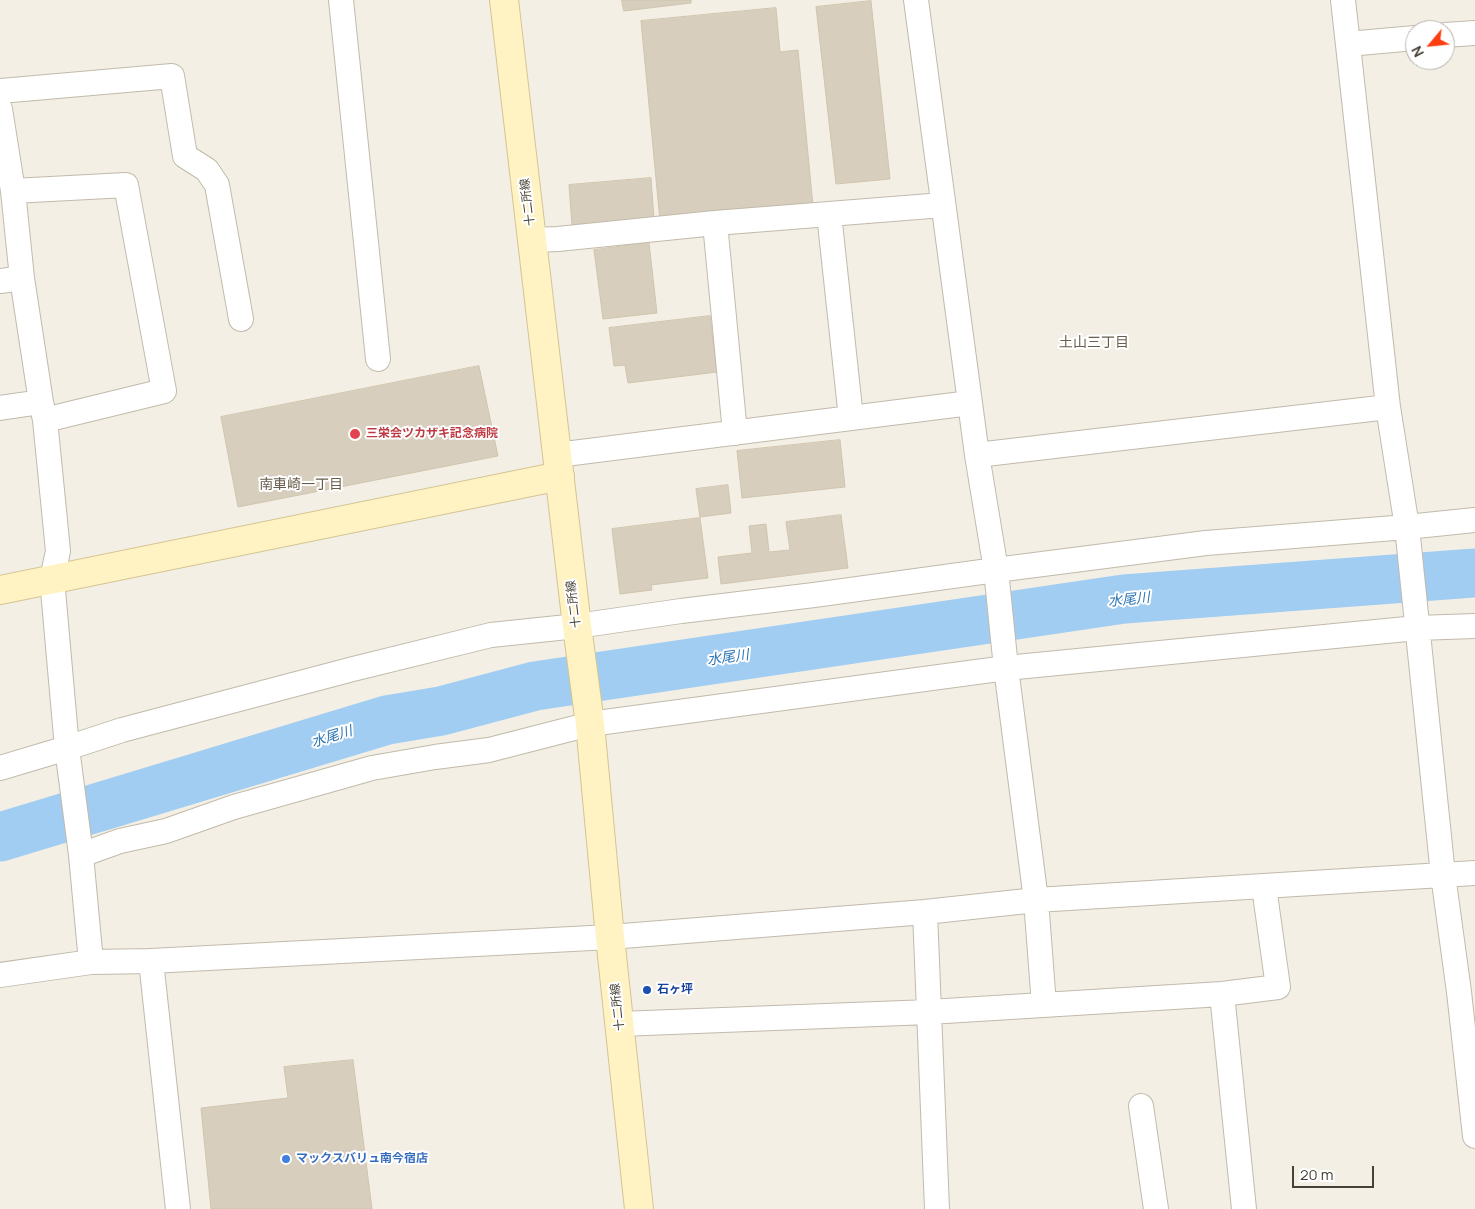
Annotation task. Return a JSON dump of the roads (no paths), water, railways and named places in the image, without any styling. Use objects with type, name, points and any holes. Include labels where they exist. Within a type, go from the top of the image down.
[{"type":"street","points":[[342,0],[378,359]]},
{"type":"street","name":"十二所線","points":[[504,0],[590,724],[610,937],[639,1209]]},
{"type":"street","points":[[916,0],[977,455],[996,570],[1006,668],[1036,900],[1044,1005]]},
{"type":"street","points":[[1343,0],[1388,407],[1406,527],[1443,875],[1459,992],[1475,1136]]},
{"type":"street","points":[[1455,34],[1475,33]]},
{"type":"street","points":[[1348,44],[1405,39]]},
{"type":"street","points":[[0,91],[172,76],[185,156],[207,170],[217,185],[241,319]]},
{"type":"street","points":[[0,109],[14,191],[11,279],[43,411],[58,550],[52,579],[67,748],[81,855],[91,962]]},
{"type":"street","points":[[0,408],[43,411],[164,391],[126,185],[14,191]]},
{"type":"street","points":[[532,240],[943,205]]},
{"type":"street","points":[[829,214],[851,418]]},
{"type":"street","points":[[715,223],[735,433]]},
{"type":"street","points":[[0,590],[558,465],[735,433],[970,404]]},
{"type":"street","points":[[977,455],[1388,407]]},
{"type":"street","points":[[0,768],[122,730],[353,668],[491,635],[577,626],[1206,543],[1475,520]]},
{"type":"street","points":[[81,855],[120,841],[166,831],[234,807],[372,768],[489,750],[590,724],[1006,668],[1417,628],[1475,626]]},
{"type":"street","points":[[0,975],[91,962],[151,961],[610,937],[925,912],[1036,900],[1475,873]]},
{"type":"street","points":[[620,1024],[929,1012],[1222,994],[1278,988],[1264,887]]},
{"type":"street","points":[[925,912],[937,1209]]},
{"type":"street","points":[[151,961],[178,1209]]},
{"type":"street","points":[[1222,994],[1244,1209]]},
{"type":"street","points":[[1141,1106],[1156,1209]]},
{"type":"waterway","name":"水尾川","points":[[0,837],[387,720],[441,711],[535,686],[1124,599],[1475,573]]},
{"type":"place","name":"三栄会ツカザキ記念病院","points":[[355,434]]},
{"type":"place","name":"石ヶ坪","points":[[647,990]]},
{"type":"place","name":"マックスバリュ南今宿店","points":[[286,1159]]},
{"type":"district","name":"土山三丁目","points":[[1094,343]]},
{"type":"district","name":"南車崎一丁目","points":[[301,485]]}]
